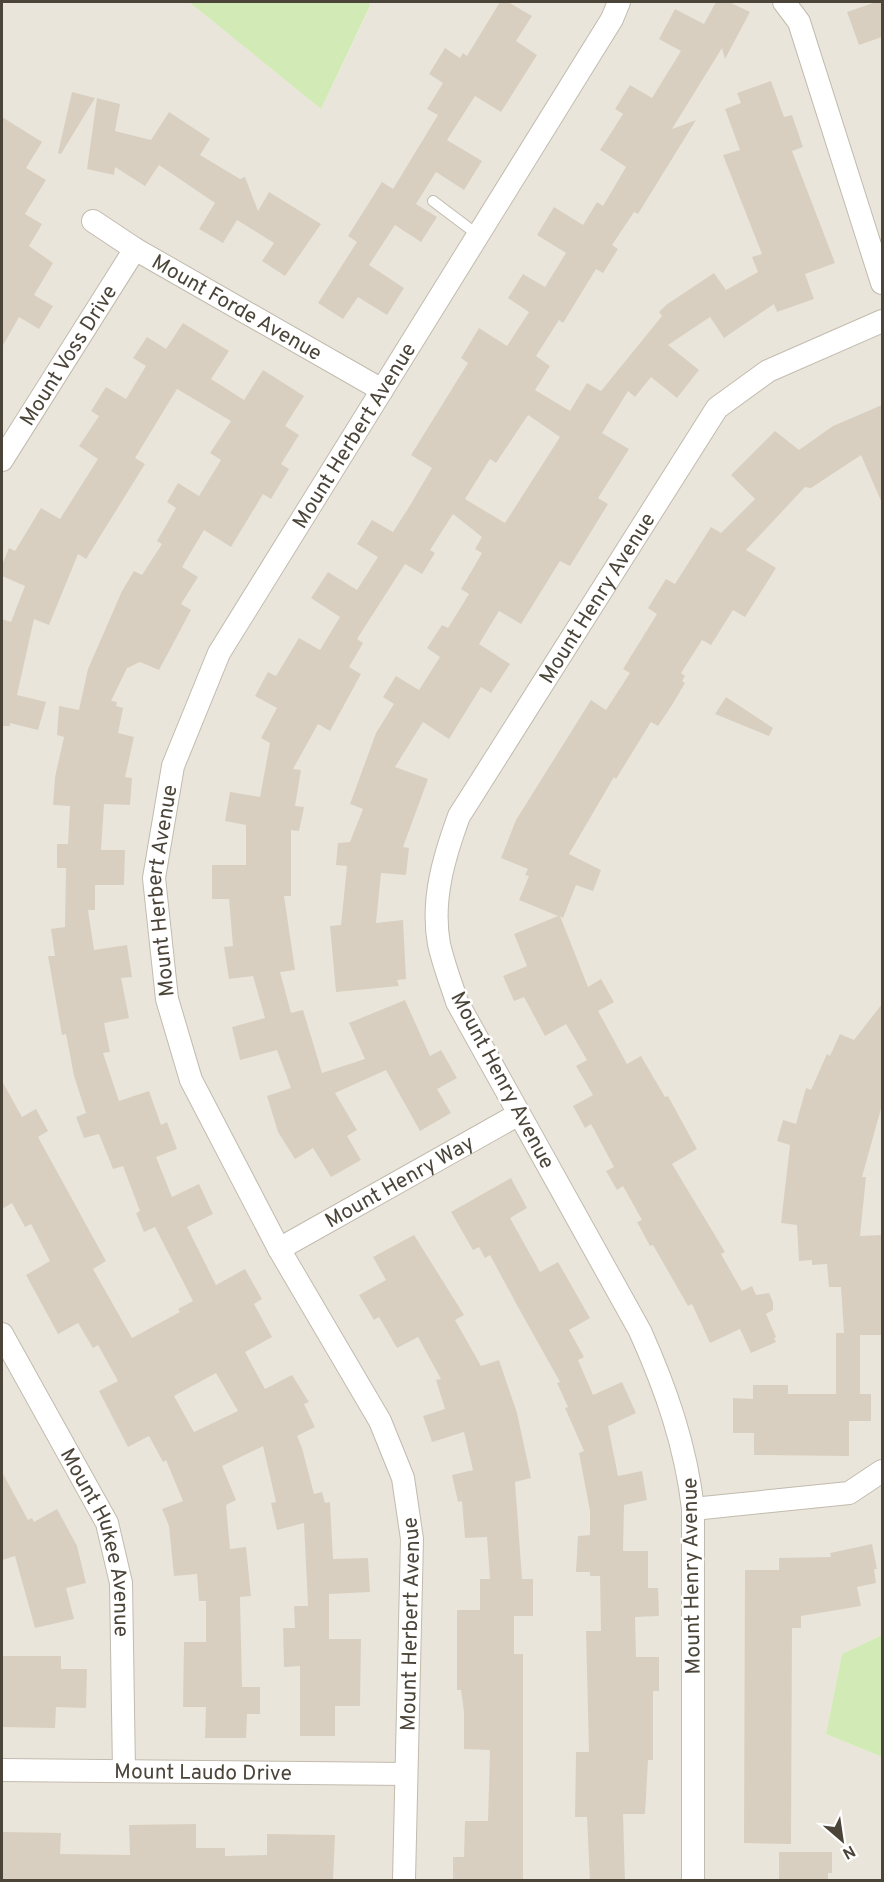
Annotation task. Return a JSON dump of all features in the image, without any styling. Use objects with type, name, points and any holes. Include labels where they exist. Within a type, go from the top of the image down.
[{"type":"street","name":"Mount Herbert Avenue","points":[[404,1881],[412,1539],[403,1478],[380,1421],[279,1249],[191,1080],[167,999],[154,879],[173,766],[219,653],[612,19],[619,2]]},
{"type":"street","points":[[784,2],[799,22],[882,283]]},
{"type":"street","name":"Mount Forde Avenue","points":[[93,221],[135,249],[382,390]]},
{"type":"street","name":"Mount Voss Drive","points":[[2,460],[135,249]]},
{"type":"street","name":"Mount Henry Avenue","points":[[693,1881],[693,1509],[688,1468],[665,1388],[640,1331],[457,1002],[439,943],[438,892],[445,855],[459,816],[717,408],[768,371],[882,321]]},
{"type":"street","name":"Mount Henry Way","points":[[279,1249],[519,1114]]},
{"type":"street","name":"Mount Hukee Avenue","points":[[2,1334],[107,1523],[122,1583],[124,1771]]},
{"type":"street","points":[[693,1509],[849,1492],[882,1471]]},
{"type":"street","name":"Mount Laudo Drive","points":[[2,1770],[405,1774]]},
{"type":"lane","points":[[433,201],[478,235]]},
{"type":"shaded area","points":[[2,2],[189,2],[321,109],[370,7],[369,2],[882,2],[882,1635],[842,1654],[826,1734],[882,1757],[882,1880],[2,1880]]},
{"type":"green space","points":[[189,2],[369,2],[370,6],[321,109]]},
{"type":"green space","points":[[882,1635],[882,1757],[826,1734],[842,1654]]},
{"type":"building","points":[[500,2],[508,2],[532,16],[516,41],[537,55],[501,112],[475,96],[447,140],[482,161],[464,190],[436,172],[416,204],[437,217],[421,242],[395,225],[369,265],[404,288],[387,315],[358,297],[343,319],[318,303],[357,242],[348,236],[382,182],[393,189],[438,115],[427,109],[443,83],[429,74],[445,48],[460,58],[463,53],[467,56]]},
{"type":"building","points":[[716,2],[729,2],[750,12],[725,59],[722,48],[672,129],[696,120],[638,214],[634,212],[612,245],[618,249],[603,273],[596,269],[563,323],[559,320],[536,356],[550,366],[535,390],[570,411],[587,383],[601,391],[662,316],[659,312],[666,305],[714,273],[726,290],[758,272],[752,257],[762,254],[723,155],[740,150],[725,109],[741,103],[737,93],[771,81],[784,117],[792,115],[803,147],[792,151],[835,263],[805,274],[814,299],[777,312],[774,304],[724,338],[710,317],[668,345],[699,370],[677,398],[651,377],[635,397],[628,391],[602,433],[629,449],[598,498],[608,504],[570,566],[560,561],[521,624],[499,611],[479,644],[510,664],[491,693],[481,687],[449,739],[423,722],[395,767],[428,779],[403,847],[409,848],[406,875],[381,873],[376,923],[403,920],[406,979],[397,980],[399,986],[336,992],[330,926],[341,925],[347,866],[336,865],[338,843],[350,842],[363,809],[350,804],[376,733],[394,704],[383,697],[396,676],[419,690],[440,657],[427,648],[442,625],[448,628],[469,594],[461,589],[482,553],[475,549],[482,537],[453,514],[430,550],[435,553],[422,574],[405,564],[357,639],[363,643],[349,667],[361,674],[330,731],[318,724],[293,769],[301,770],[295,806],[304,807],[299,831],[291,830],[291,896],[284,896],[295,970],[280,972],[291,1013],[303,1010],[322,1073],[365,1059],[349,1023],[405,1000],[430,1056],[441,1050],[457,1078],[437,1089],[451,1113],[420,1131],[386,1070],[335,1093],[357,1130],[347,1136],[361,1160],[331,1177],[313,1148],[295,1159],[278,1132],[267,1096],[291,1088],[277,1050],[240,1060],[232,1027],[265,1018],[253,976],[229,979],[224,947],[233,946],[229,899],[212,899],[212,865],[246,865],[246,825],[225,821],[230,792],[260,797],[270,743],[261,738],[277,708],[255,696],[268,672],[276,676],[299,638],[320,650],[340,617],[311,598],[328,572],[357,590],[378,557],[357,544],[372,520],[393,532],[409,507],[432,468],[411,455],[468,363],[461,358],[479,328],[507,346],[529,312],[508,298],[523,274],[545,287],[566,253],[537,235],[554,207],[583,225],[597,202],[603,206],[626,167],[600,150],[623,114],[615,109],[630,85],[652,98],[681,51],[659,39],[675,9],[704,24]],"holes":[[[528,415],[560,437],[505,523],[465,499],[490,459],[496,463]]]},
{"type":"building","points":[[882,2],[882,37],[859,45],[847,12]]},
{"type":"building","points":[[72,92],[95,98],[61,154],[58,153]]},
{"type":"building","points":[[97,98],[120,104],[115,131],[151,140],[169,112],[210,139],[200,155],[240,179],[245,177],[258,211],[269,192],[321,224],[285,276],[262,261],[274,243],[237,220],[223,243],[199,229],[215,203],[159,165],[145,186],[115,167],[114,175],[87,169]]},
{"type":"building","points":[[2,117],[42,142],[26,168],[46,180],[25,214],[42,224],[29,246],[53,263],[34,295],[53,306],[39,329],[19,317],[2,347]]},
{"type":"building","points":[[183,323],[229,351],[211,379],[244,400],[263,370],[304,396],[285,426],[299,435],[281,464],[289,469],[271,499],[263,494],[231,547],[204,530],[182,567],[198,577],[181,604],[191,610],[159,670],[140,662],[127,668],[111,701],[117,702],[116,706],[123,708],[118,733],[134,737],[125,777],[132,778],[130,805],[104,804],[101,850],[125,850],[124,885],[95,885],[95,910],[88,910],[94,950],[127,945],[132,977],[121,978],[129,1018],[104,1023],[110,1052],[103,1053],[119,1101],[149,1091],[161,1125],[167,1122],[177,1149],[156,1157],[172,1197],[199,1184],[213,1214],[187,1227],[216,1285],[245,1269],[262,1299],[254,1304],[272,1337],[245,1352],[265,1389],[292,1375],[309,1402],[304,1404],[315,1427],[297,1436],[314,1494],[322,1492],[325,1503],[330,1502],[333,1559],[368,1558],[370,1592],[329,1594],[329,1639],[361,1639],[360,1706],[335,1706],[335,1736],[300,1736],[300,1666],[284,1667],[283,1628],[295,1628],[294,1606],[308,1606],[304,1523],[277,1530],[271,1503],[276,1502],[263,1446],[222,1466],[236,1500],[226,1505],[230,1549],[246,1547],[251,1596],[240,1597],[242,1687],[260,1687],[260,1714],[247,1714],[246,1738],[205,1738],[206,1707],[183,1707],[184,1642],[206,1642],[206,1601],[199,1601],[197,1574],[174,1576],[169,1526],[162,1509],[183,1501],[166,1460],[163,1462],[149,1436],[128,1447],[99,1391],[118,1381],[98,1345],[93,1348],[78,1323],[58,1334],[26,1275],[50,1261],[31,1224],[25,1227],[12,1203],[2,1209],[2,1081],[22,1117],[36,1109],[48,1131],[38,1137],[106,1261],[93,1269],[132,1338],[180,1312],[178,1309],[193,1301],[155,1227],[144,1232],[136,1213],[140,1211],[123,1166],[113,1169],[99,1134],[84,1138],[76,1117],[86,1113],[74,1076],[66,1034],[62,1035],[48,956],[55,956],[51,929],[65,927],[66,868],[57,868],[57,844],[68,844],[70,806],[53,805],[55,777],[64,737],[57,735],[59,706],[79,710],[88,669],[122,591],[134,571],[142,575],[162,544],[157,541],[176,508],[167,502],[178,483],[199,496],[221,460],[210,453],[231,421],[177,389],[135,458],[145,464],[86,559],[78,554],[49,625],[34,619],[17,695],[46,702],[38,730],[10,723],[10,726],[2,726],[2,619],[11,622],[25,586],[2,576],[2,565],[9,548],[15,551],[41,508],[60,519],[98,459],[79,446],[99,416],[91,411],[106,387],[126,399],[146,366],[133,358],[147,337],[166,349]],"holes":[[[216,1373],[238,1411],[194,1432],[174,1396]]]},
{"type":"building","points":[[882,405],[882,503],[861,455],[811,488],[805,487],[746,550],[776,568],[745,617],[733,610],[711,645],[702,640],[681,673],[685,676],[682,681],[685,683],[672,705],[658,726],[651,722],[616,779],[614,777],[569,854],[601,870],[593,891],[576,885],[563,918],[560,916],[588,987],[601,979],[614,1002],[598,1011],[627,1064],[641,1056],[665,1097],[668,1096],[697,1149],[672,1164],[725,1252],[721,1254],[742,1291],[752,1286],[756,1295],[769,1293],[773,1302],[773,1310],[766,1314],[776,1342],[751,1353],[740,1329],[710,1343],[692,1304],[688,1306],[653,1245],[650,1246],[637,1222],[642,1220],[623,1186],[617,1190],[606,1171],[614,1167],[591,1124],[585,1128],[573,1106],[593,1095],[576,1066],[587,1060],[566,1024],[545,1036],[524,997],[514,1001],[503,976],[527,966],[514,934],[558,916],[519,900],[529,876],[525,875],[528,869],[501,858],[516,820],[591,700],[606,710],[630,673],[623,669],[657,614],[648,608],[666,579],[675,584],[711,527],[721,533],[755,499],[731,475],[775,431],[799,450],[833,426]]},
{"type":"building","points":[[726,697],[773,728],[769,736],[715,714]]},
{"type":"building","points":[[882,1004],[882,1105],[862,1177],[866,1177],[860,1236],[882,1235],[882,1335],[860,1335],[860,1394],[871,1394],[871,1421],[849,1421],[849,1456],[754,1455],[754,1433],[733,1433],[733,1398],[753,1399],[753,1385],[788,1385],[788,1394],[836,1394],[836,1333],[844,1333],[841,1287],[829,1287],[827,1264],[812,1265],[812,1260],[799,1261],[797,1225],[781,1223],[790,1145],[777,1141],[783,1120],[796,1124],[806,1088],[811,1090],[827,1054],[830,1056],[840,1034],[854,1040]]},
{"type":"building","points":[[511,1178],[527,1208],[510,1218],[540,1272],[558,1262],[590,1318],[569,1330],[584,1357],[578,1360],[593,1395],[622,1382],[636,1413],[608,1426],[618,1476],[642,1471],[647,1500],[624,1505],[623,1551],[648,1551],[648,1588],[658,1588],[659,1616],[635,1617],[636,1657],[659,1657],[659,1691],[653,1691],[653,1760],[648,1760],[645,1814],[623,1814],[625,1881],[590,1881],[587,1817],[575,1817],[576,1752],[589,1752],[586,1631],[601,1631],[600,1576],[590,1576],[590,1572],[576,1572],[578,1536],[590,1535],[590,1511],[579,1453],[584,1451],[565,1408],[568,1407],[557,1383],[560,1382],[490,1255],[485,1258],[479,1247],[473,1250],[451,1212]]},
{"type":"building","points":[[414,1235],[464,1315],[455,1320],[481,1366],[499,1360],[517,1413],[531,1478],[515,1482],[522,1579],[533,1579],[533,1616],[514,1616],[514,1654],[523,1654],[523,1881],[453,1881],[453,1857],[464,1857],[465,1821],[488,1821],[490,1750],[464,1749],[464,1712],[461,1690],[457,1690],[457,1610],[480,1610],[480,1579],[490,1579],[487,1537],[465,1538],[462,1501],[458,1502],[452,1475],[473,1470],[464,1432],[432,1442],[423,1416],[445,1409],[436,1380],[441,1379],[418,1337],[397,1348],[379,1317],[374,1320],[359,1295],[386,1280],[373,1257]]},
{"type":"building","points":[[2,1472],[28,1520],[32,1518],[34,1522],[57,1509],[77,1546],[86,1583],[66,1588],[74,1619],[35,1628],[15,1556],[2,1560]]},
{"type":"building","points":[[872,1544],[877,1569],[874,1569],[876,1583],[857,1587],[861,1606],[801,1616],[801,1628],[792,1628],[791,1844],[744,1843],[745,1570],[779,1570],[779,1558],[831,1557],[830,1553]]},
{"type":"building","points":[[2,1656],[61,1656],[61,1669],[87,1669],[86,1708],[56,1707],[55,1728],[2,1727]]},
{"type":"building","points":[[196,1824],[196,1848],[225,1848],[225,1856],[267,1855],[267,1834],[335,1835],[333,1881],[2,1881],[2,1832],[61,1833],[60,1854],[130,1855],[129,1825]]},
{"type":"building","points":[[779,1852],[832,1852],[832,1873],[828,1873],[828,1881],[779,1881]]}]
